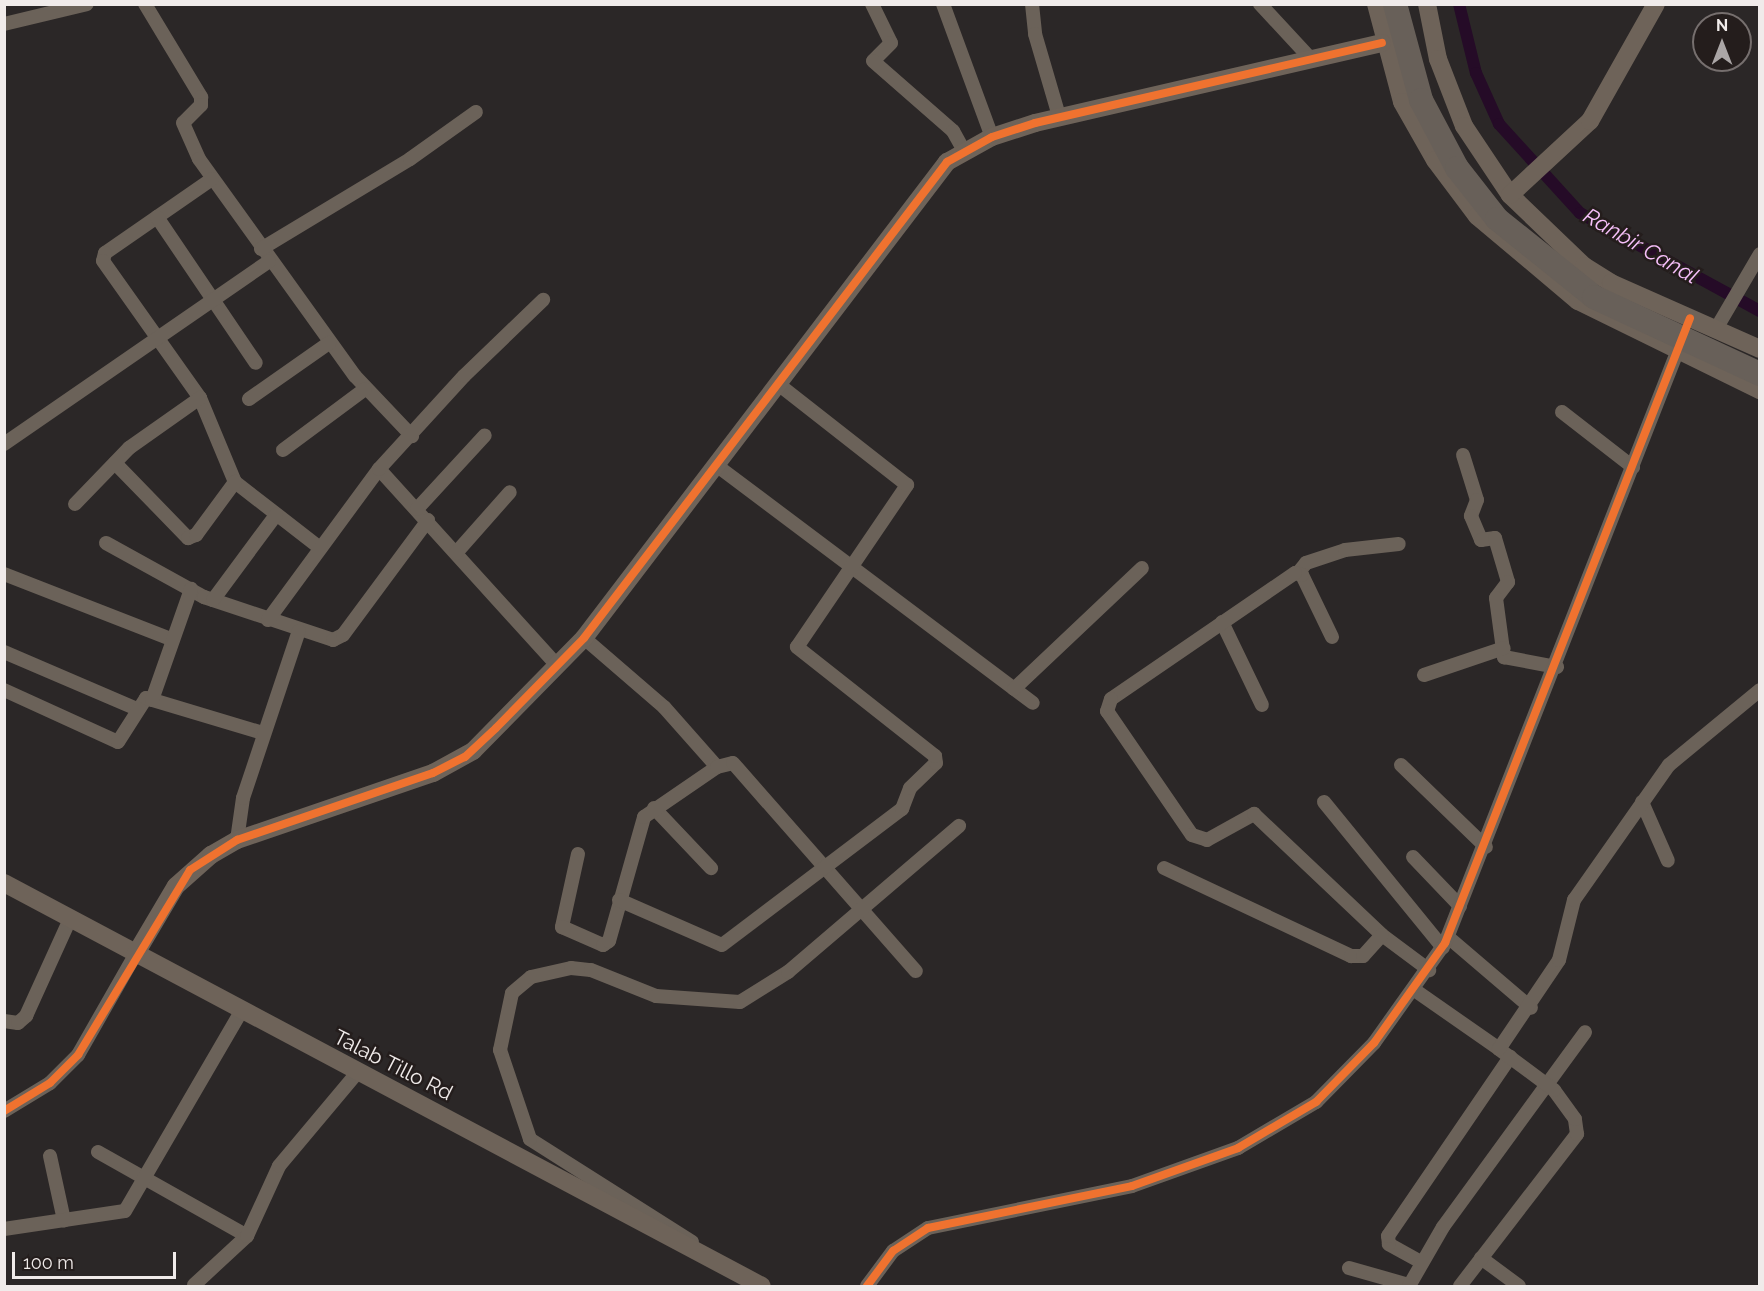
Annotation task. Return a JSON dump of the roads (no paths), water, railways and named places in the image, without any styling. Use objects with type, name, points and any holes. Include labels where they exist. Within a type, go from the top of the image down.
[{"type":"highway","points":[[1395,4],[1421,100],[1457,168],[1497,219],[1594,297],[1760,374]]},
{"type":"highway","points":[[1408,4],[1427,73],[1459,142],[1524,226],[1608,289],[1760,358]]},
{"type":"street","points":[[4,24],[87,4]]},
{"type":"street","points":[[145,4],[201,97],[201,105],[186,117],[183,127],[212,179],[329,343],[365,389],[412,436]]},
{"type":"street","points":[[872,4],[891,43],[873,61],[950,128],[964,151]]},
{"type":"street","points":[[943,4],[992,137]]},
{"type":"street","points":[[1032,4],[1035,34],[1059,116]]},
{"type":"street","points":[[1260,4],[1311,59]]},
{"type":"street","points":[[1376,4],[1383,43],[1417,130],[1478,216],[1578,301],[1760,390]]},
{"type":"street","points":[[1427,4],[1438,59],[1464,126],[1515,191],[1597,275],[1690,318],[1719,324],[1760,349]]},
{"type":"street","points":[[1515,191],[1590,121],[1656,4]]},
{"type":"street","points":[[4,1112],[50,1083],[78,1055],[176,886],[211,855],[237,840],[456,762],[584,638],[903,214],[947,162],[992,137],[1059,116],[1383,43]]},
{"type":"street","points":[[261,249],[410,159],[476,112]]},
{"type":"street","points":[[212,179],[105,253],[103,261],[200,398],[235,482],[320,548]]},
{"type":"street","points":[[157,217],[256,363]]},
{"type":"street","points":[[1719,324],[1746,271],[1760,254]]},
{"type":"street","points":[[4,444],[158,340],[269,261]]},
{"type":"street","points":[[268,620],[379,469],[412,436],[464,376],[543,300]]},
{"type":"street","points":[[867,1287],[893,1251],[928,1228],[1132,1186],[1276,1128],[1324,1096],[1416,991],[1445,943],[1486,848],[1690,318]]},
{"type":"street","points":[[249,399],[329,343]]},
{"type":"street","points":[[619,900],[719,946],[905,807],[910,789],[936,761],[797,647],[905,492],[906,481],[777,383]]},
{"type":"street","points":[[283,450],[365,389]]},
{"type":"street","points":[[75,504],[115,463],[200,398]]},
{"type":"street","points":[[1562,411],[1633,466]]},
{"type":"street","points":[[417,509],[485,435]]},
{"type":"street","points":[[1463,455],[1477,500],[1471,516],[1480,540],[1495,538],[1508,582],[1496,598],[1507,660],[1557,667]]},
{"type":"street","points":[[115,463],[188,538],[196,535],[235,482]]},
{"type":"street","points":[[716,465],[1033,704]]},
{"type":"street","points":[[379,469],[428,520],[557,665]]},
{"type":"street","points":[[456,553],[510,492]]},
{"type":"street","points":[[213,600],[276,515]]},
{"type":"street","points":[[106,543],[213,600],[299,631],[340,638],[428,520]]},
{"type":"street","points":[[1399,543],[1345,550],[1306,563],[1298,573],[1236,618],[1222,622],[1111,699],[1107,711],[1192,835],[1207,840],[1254,814],[1382,935],[1429,970]]},
{"type":"street","points":[[1014,689],[1143,568]]},
{"type":"street","points":[[1298,573],[1332,637]]},
{"type":"street","points":[[4,574],[173,640]]},
{"type":"street","points":[[152,700],[191,589]]},
{"type":"street","points":[[1222,622],[1262,705]]},
{"type":"street","points":[[237,840],[243,798],[299,631]]},
{"type":"street","points":[[584,638],[664,707],[717,767]]},
{"type":"street","points":[[1424,675],[1504,648]]},
{"type":"street","points":[[4,668],[8,653],[137,709]]},
{"type":"street","points":[[4,690],[118,742],[126,737],[143,699],[263,733]]},
{"type":"street","points":[[1420,1262],[1389,1244],[1388,1236],[1505,1053],[1559,960],[1574,900],[1642,802],[1680,754],[1760,690]]},
{"type":"street","points":[[578,854],[563,930],[606,944],[636,831],[654,808],[717,767],[739,765],[826,866],[842,890],[916,971]]},
{"type":"street","points":[[1401,765],[1486,848]]},
{"type":"street","points":[[1324,802],[1445,943],[1531,1008]]},
{"type":"street","points":[[1642,802],[1668,861]]},
{"type":"street","points":[[654,808],[711,868]]},
{"type":"street","points":[[715,1260],[675,1229],[530,1139],[500,1050],[512,993],[531,977],[571,968],[591,970],[656,996],[740,1002],[789,972],[857,906],[959,826]]},
{"type":"street","points":[[1413,858],[1460,906]]},
{"type":"street","points":[[1164,868],[1351,956],[1363,956],[1382,935]]},
{"type":"street","name":"Talab Tillo Rd","points":[[4,883],[357,1073],[508,1149],[762,1287]]},
{"type":"street","points":[[4,1021],[18,1023],[26,1016],[70,919]]},
{"type":"street","points":[[1416,991],[1546,1082],[1570,1111],[1577,1134],[1460,1287]]},
{"type":"street","points":[[4,1228],[125,1211],[242,1010]]},
{"type":"street","points":[[1349,1268],[1409,1286],[1420,1262],[1546,1082],[1585,1032]]},
{"type":"street","points":[[194,1286],[247,1236],[279,1166],[357,1073]]},
{"type":"street","points":[[98,1152],[247,1236]]},
{"type":"street","points":[[50,1156],[64,1220]]},
{"type":"street","points":[[1481,1258],[1519,1287]]},
{"type":"waterway","name":"Ranbir Canal","points":[[1459,4],[1476,73],[1499,124],[1580,213],[1760,311]]}]
